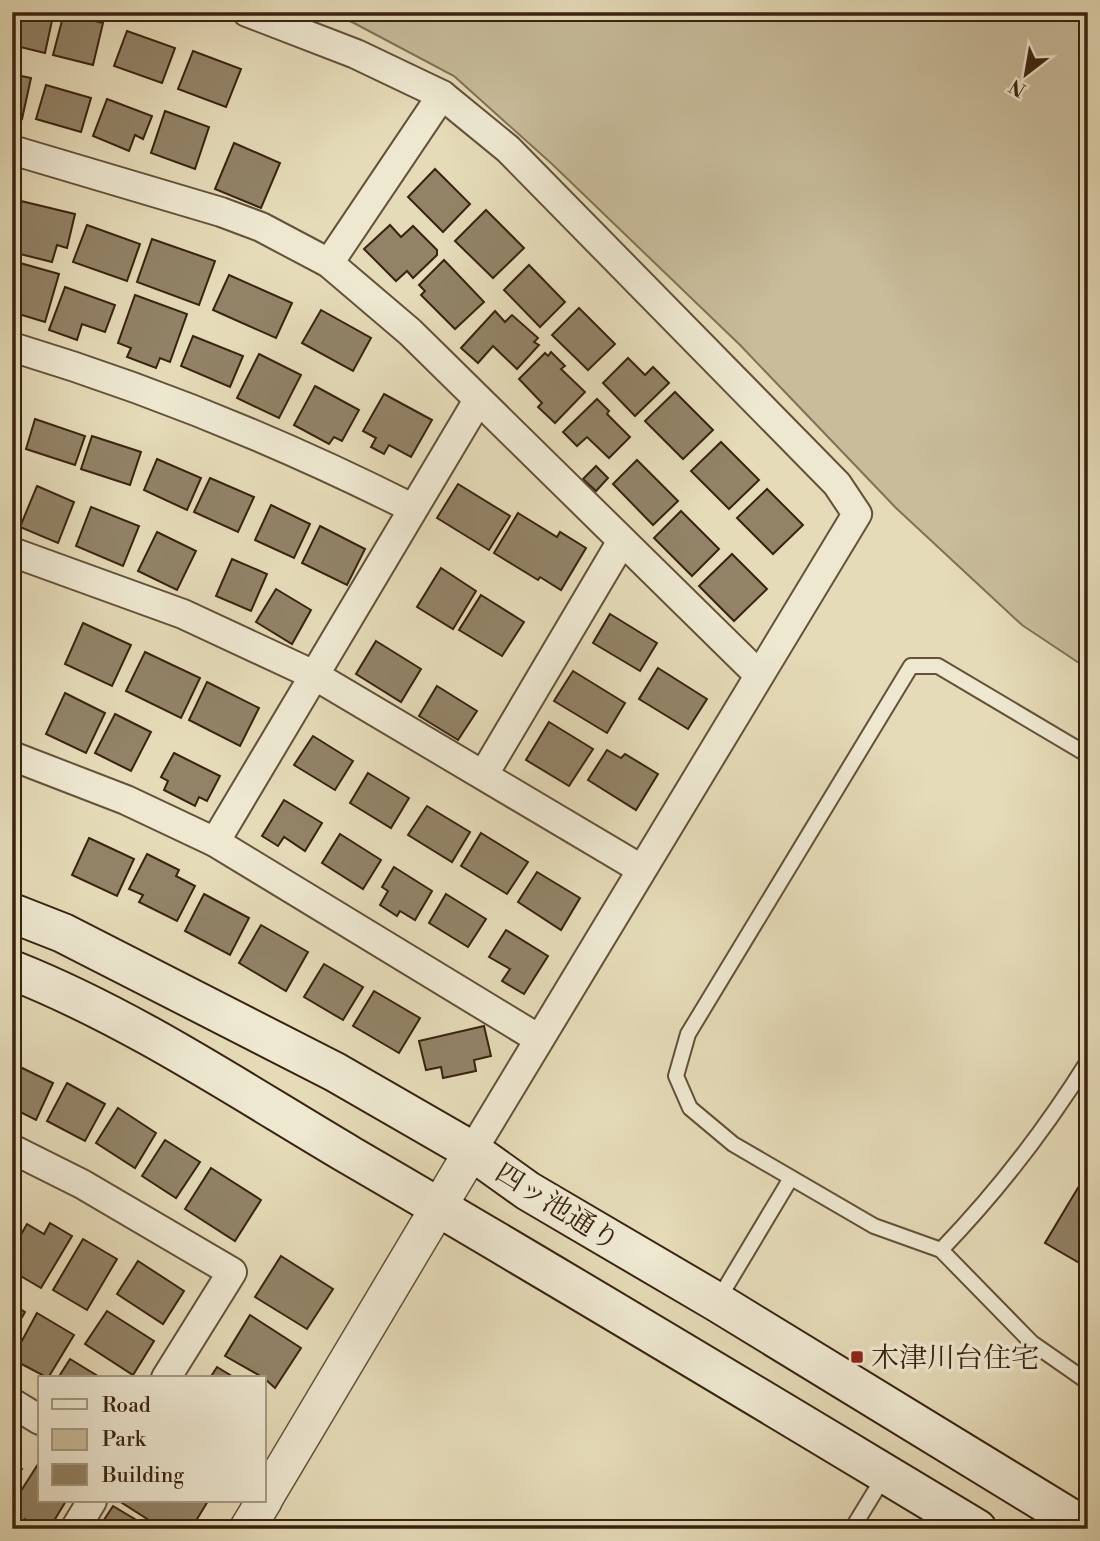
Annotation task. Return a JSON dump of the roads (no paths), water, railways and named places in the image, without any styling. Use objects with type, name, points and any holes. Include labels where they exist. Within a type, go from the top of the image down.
[{"type":"main road","name":"四ッ池通り","points":[[12,913],[63,933],[335,1072],[472,1151],[528,1191],[717,1302],[1087,1529]]},
{"type":"main road","points":[[12,970],[49,985],[148,1037],[439,1207],[977,1529]]},
{"type":"street","points":[[247,12],[356,54],[442,95],[508,149],[837,484],[856,514],[266,1497]]},
{"type":"street","points":[[329,263],[442,95]]},
{"type":"street","points":[[12,150],[221,212],[261,228],[329,263],[410,332],[477,402],[758,674]]},
{"type":"street","points":[[12,347],[143,390],[243,428],[412,508]]},
{"type":"street","points":[[215,842],[477,402]]},
{"type":"street","points":[[484,774],[622,541]]},
{"type":"street","points":[[12,552],[183,614],[314,675],[641,869]]},
{"type":"street","points":[[12,756],[125,800],[215,842],[539,1039]]},
{"type":"street","points":[[12,1149],[82,1184],[232,1272],[167,1376]]},
{"type":"street","points":[[12,1403],[38,1419]]},
{"type":"street","points":[[75,1529],[91,1502]]},
{"type":"street","points":[[247,1529],[263,1502]]},
{"type":"lane","points":[[1088,755],[938,666],[911,666],[688,1034],[676,1076],[690,1108],[733,1144],[874,1226],[941,1251],[1032,1343],[1088,1382]]},
{"type":"lane","points":[[941,1251],[992,1198],[1049,1123],[1088,1061]]},
{"type":"lane","points":[[717,1302],[791,1178]]},
{"type":"lane","points":[[852,1529],[885,1474]]},
{"type":"place","name":"木津川台住宅","points":[[857,1357]]}]
